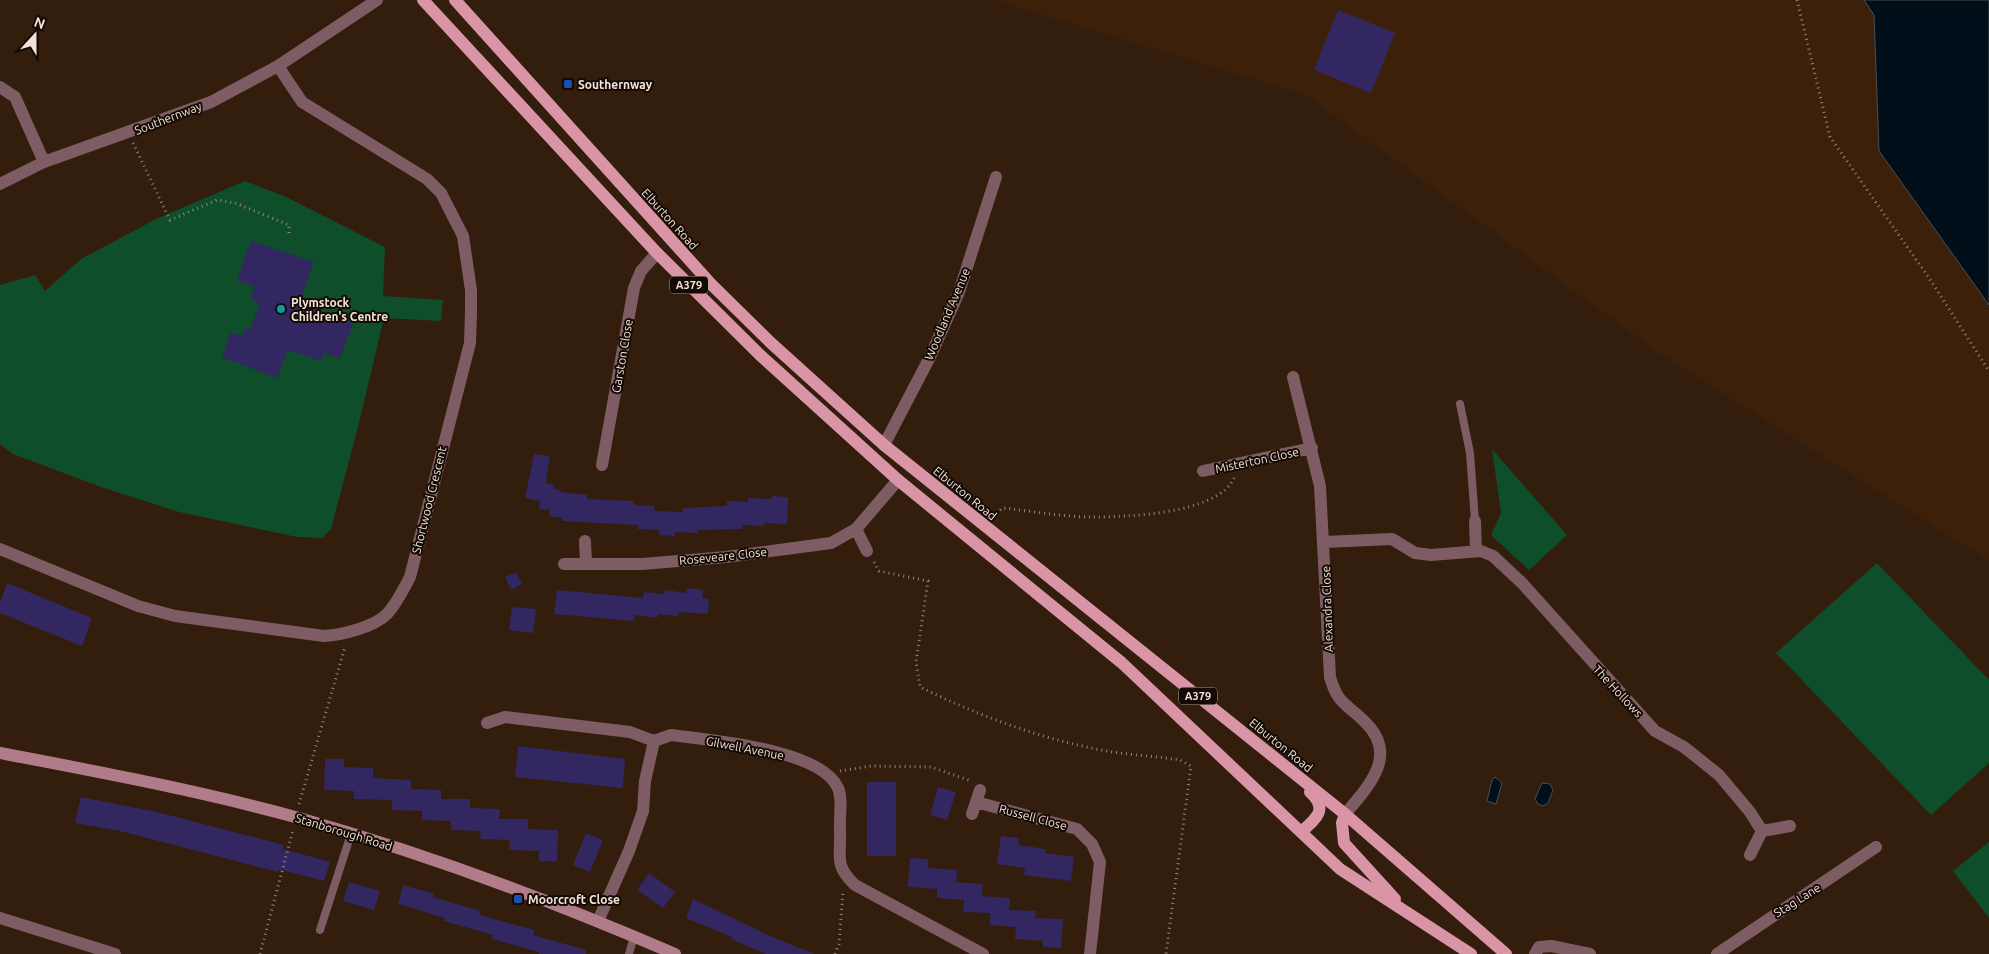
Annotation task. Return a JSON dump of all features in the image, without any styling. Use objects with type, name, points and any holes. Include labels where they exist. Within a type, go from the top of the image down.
[{"type":"main road","name":"A379","points":[[423,0],[656,253],[760,355],[898,480],[1122,663],[1340,869],[1470,954]]},
{"type":"main road","name":"Elburton Road","points":[[456,0],[704,277],[771,343],[884,446],[1346,814],[1506,954]]},
{"type":"main road","name":"A379","points":[[1270,754],[1284,771],[1318,799],[1320,807],[1318,815],[1301,832]]},
{"type":"main road","name":"A379","points":[[1346,814],[1342,823],[1344,843],[1409,914]]},
{"type":"street","name":"Southernway","points":[[0,184],[44,162],[211,102],[278,66],[378,0]]},
{"type":"street","name":"Shortwood Crescent","points":[[0,549],[138,606],[175,616],[324,636],[343,635],[386,615],[399,598],[410,577],[470,343],[471,290],[463,236],[441,193],[427,179],[302,102],[278,66]]},
{"type":"street","points":[[0,87],[15,97],[44,162]]},
{"type":"street","name":"Woodland Avenue","points":[[884,446],[930,357],[959,292],[996,177]]},
{"type":"street","name":"Garston Close","points":[[602,465],[634,288],[641,271],[656,253]]},
{"type":"street","name":"Alexandra Close","points":[[1293,378],[1320,486],[1330,677],[1334,692],[1345,707],[1363,720],[1376,734],[1381,758],[1378,771],[1365,791],[1346,814]]},
{"type":"street","name":"Misterton Close","points":[[1203,471],[1312,448]]},
{"type":"street","name":"Roseveare Close","points":[[564,564],[642,564],[802,548],[831,543],[856,529],[898,480]]},
{"type":"street","points":[[1475,521],[1476,551]]},
{"type":"street","points":[[856,529],[867,551]]},
{"type":"street","name":"The Hollows","points":[[1324,542],[1376,538],[1392,539],[1415,553],[1431,555],[1476,551],[1493,556],[1507,567],[1655,731],[1684,747],[1719,776],[1750,812],[1762,831]]},
{"type":"street","points":[[585,541],[586,564]]},
{"type":"street","points":[[487,723],[504,718],[630,732],[654,742],[648,765],[643,811],[629,851],[598,921]]},
{"type":"street","name":"Gilwell Avenue","points":[[654,742],[671,735],[779,752],[828,775]]},
{"type":"street","name":"Stanborough Road","points":[[0,753],[204,794],[297,817],[406,850],[598,921],[675,954]]},
{"type":"street","points":[[828,775],[838,789],[839,859],[842,873],[855,885],[983,954]]},
{"type":"street","name":"Russell Close","points":[[976,802],[1077,829],[1092,844],[1100,862],[1090,954]]},
{"type":"street","points":[[1750,855],[1762,831],[1790,826]]},
{"type":"street","name":"Stag Lane","points":[[1717,954],[1876,846]]},
{"type":"street","points":[[0,918],[115,954]]},
{"type":"street","points":[[1534,954],[1539,947],[1552,946],[1590,954]]},
{"type":"lane","points":[[1460,404],[1470,453],[1475,521]]},
{"type":"lane","points":[[320,930],[351,834]]},
{"type":"lane","points":[[629,954],[634,936]]},
{"type":"path","points":[[1796,0],[1830,137],[1929,278],[1989,372]]},
{"type":"path","points":[[129,133],[170,220],[217,200],[235,203],[289,225],[289,235]]},
{"type":"path","points":[[996,524],[989,518],[1003,508],[1090,517],[1154,514],[1203,503],[1230,487],[1240,463]]},
{"type":"path","points":[[867,551],[879,571],[928,581],[916,662],[920,687],[959,706],[1040,735],[1101,750],[1180,760],[1191,766],[1166,954]]},
{"type":"path","points":[[260,954],[349,632]]},
{"type":"path","points":[[828,775],[848,768],[871,766],[931,767],[972,781],[976,802]]},
{"type":"path","points":[[835,954],[839,944],[840,904],[846,876]]},
{"type":"shaded area","points":[[993,0],[1989,0],[1989,561],[1657,352],[1306,95]]},
{"type":"green space","points":[[245,181],[286,197],[385,247],[383,296],[443,300],[441,321],[384,318],[331,529],[322,538],[297,537],[179,512],[101,487],[13,454],[0,444],[0,285],[35,275],[45,291],[81,259],[156,219]]},
{"type":"green space","points":[[1492,449],[1567,535],[1529,570],[1491,535],[1501,513]]},
{"type":"green space","points":[[1877,563],[1989,680],[1989,763],[1931,815],[1776,653]]},
{"type":"green space","points":[[1989,842],[1989,918],[1953,871]]},
{"type":"water","points":[[1864,0],[1989,0],[1989,305],[1879,151],[1874,15]]},
{"type":"water","points":[[1495,777],[1502,783],[1496,804],[1487,801],[1492,780]]},
{"type":"water","points":[[1542,783],[1550,784],[1553,790],[1548,803],[1543,806],[1538,804],[1535,799]]},
{"type":"building","points":[[1338,10],[1395,33],[1371,93],[1314,70]]},
{"type":"building","name":"Plymstock Children's Centre","points":[[251,241],[314,262],[299,303],[353,323],[340,359],[324,353],[321,361],[288,350],[277,378],[222,357],[231,332],[242,336],[245,328],[250,330],[260,303],[250,299],[255,287],[237,280]]},
{"type":"building","points":[[534,454],[550,456],[546,483],[554,484],[553,489],[561,490],[560,492],[587,495],[587,499],[634,501],[634,505],[655,506],[654,511],[683,512],[683,508],[727,506],[727,501],[748,502],[748,498],[771,499],[772,496],[788,497],[787,524],[764,523],[764,526],[743,525],[742,529],[698,530],[698,533],[675,532],[675,536],[659,535],[659,530],[637,529],[638,525],[562,521],[562,518],[549,516],[550,510],[539,509],[540,501],[525,498]]},
{"type":"building","points":[[516,572],[522,584],[511,590],[505,577]]},
{"type":"building","points":[[7,583],[92,618],[82,646],[0,613],[0,603]]},
{"type":"building","points":[[687,588],[703,590],[702,598],[709,599],[708,614],[679,612],[678,616],[658,614],[657,618],[635,615],[634,621],[554,614],[557,590],[643,598],[644,592],[664,594],[665,590],[686,593]]},
{"type":"building","points":[[512,607],[536,609],[533,633],[509,630]]},
{"type":"building","points":[[518,746],[625,759],[623,788],[515,777]]},
{"type":"building","points":[[325,759],[344,759],[344,767],[373,768],[373,778],[411,780],[411,789],[441,790],[441,799],[470,799],[470,808],[500,809],[499,819],[528,819],[528,829],[558,830],[557,861],[539,861],[539,851],[509,850],[510,840],[480,839],[481,831],[451,830],[451,821],[422,820],[422,811],[392,810],[392,800],[354,799],[354,791],[324,790]]},
{"type":"building","points":[[867,782],[896,782],[896,856],[867,856]]},
{"type":"building","points":[[938,787],[956,792],[947,820],[930,815]]},
{"type":"building","points":[[81,797],[161,813],[284,845],[283,849],[330,862],[324,881],[278,869],[278,872],[120,831],[75,823]]},
{"type":"building","points":[[586,833],[603,840],[590,872],[573,865]]},
{"type":"building","points":[[1001,836],[1019,838],[1018,845],[1046,849],[1046,853],[1074,857],[1071,881],[1024,875],[1025,868],[997,864]]},
{"type":"building","points":[[910,858],[928,859],[928,868],[957,870],[956,882],[983,884],[982,896],[1010,898],[1009,910],[1036,911],[1035,918],[1063,919],[1061,948],[1043,947],[1043,941],[1015,939],[1016,927],[990,925],[990,913],[963,912],[964,900],[937,898],[937,889],[908,887]]},
{"type":"building","points":[[649,873],[675,892],[663,908],[637,890]]},
{"type":"building","points":[[349,882],[380,891],[374,910],[343,901]]},
{"type":"building","points":[[403,885],[434,894],[433,897],[480,911],[479,915],[535,930],[533,935],[586,950],[586,954],[539,954],[539,952],[492,939],[493,935],[444,921],[445,918],[398,904]]},
{"type":"building","points":[[693,899],[768,935],[814,954],[766,954],[731,939],[732,937],[686,918]]},
{"type":"place","name":"Southernway","points":[[568,84]]},
{"type":"place","name":"Plymstock Children's Centre","points":[[281,309]]},
{"type":"place","name":"Moorcroft Close","points":[[518,899]]}]
